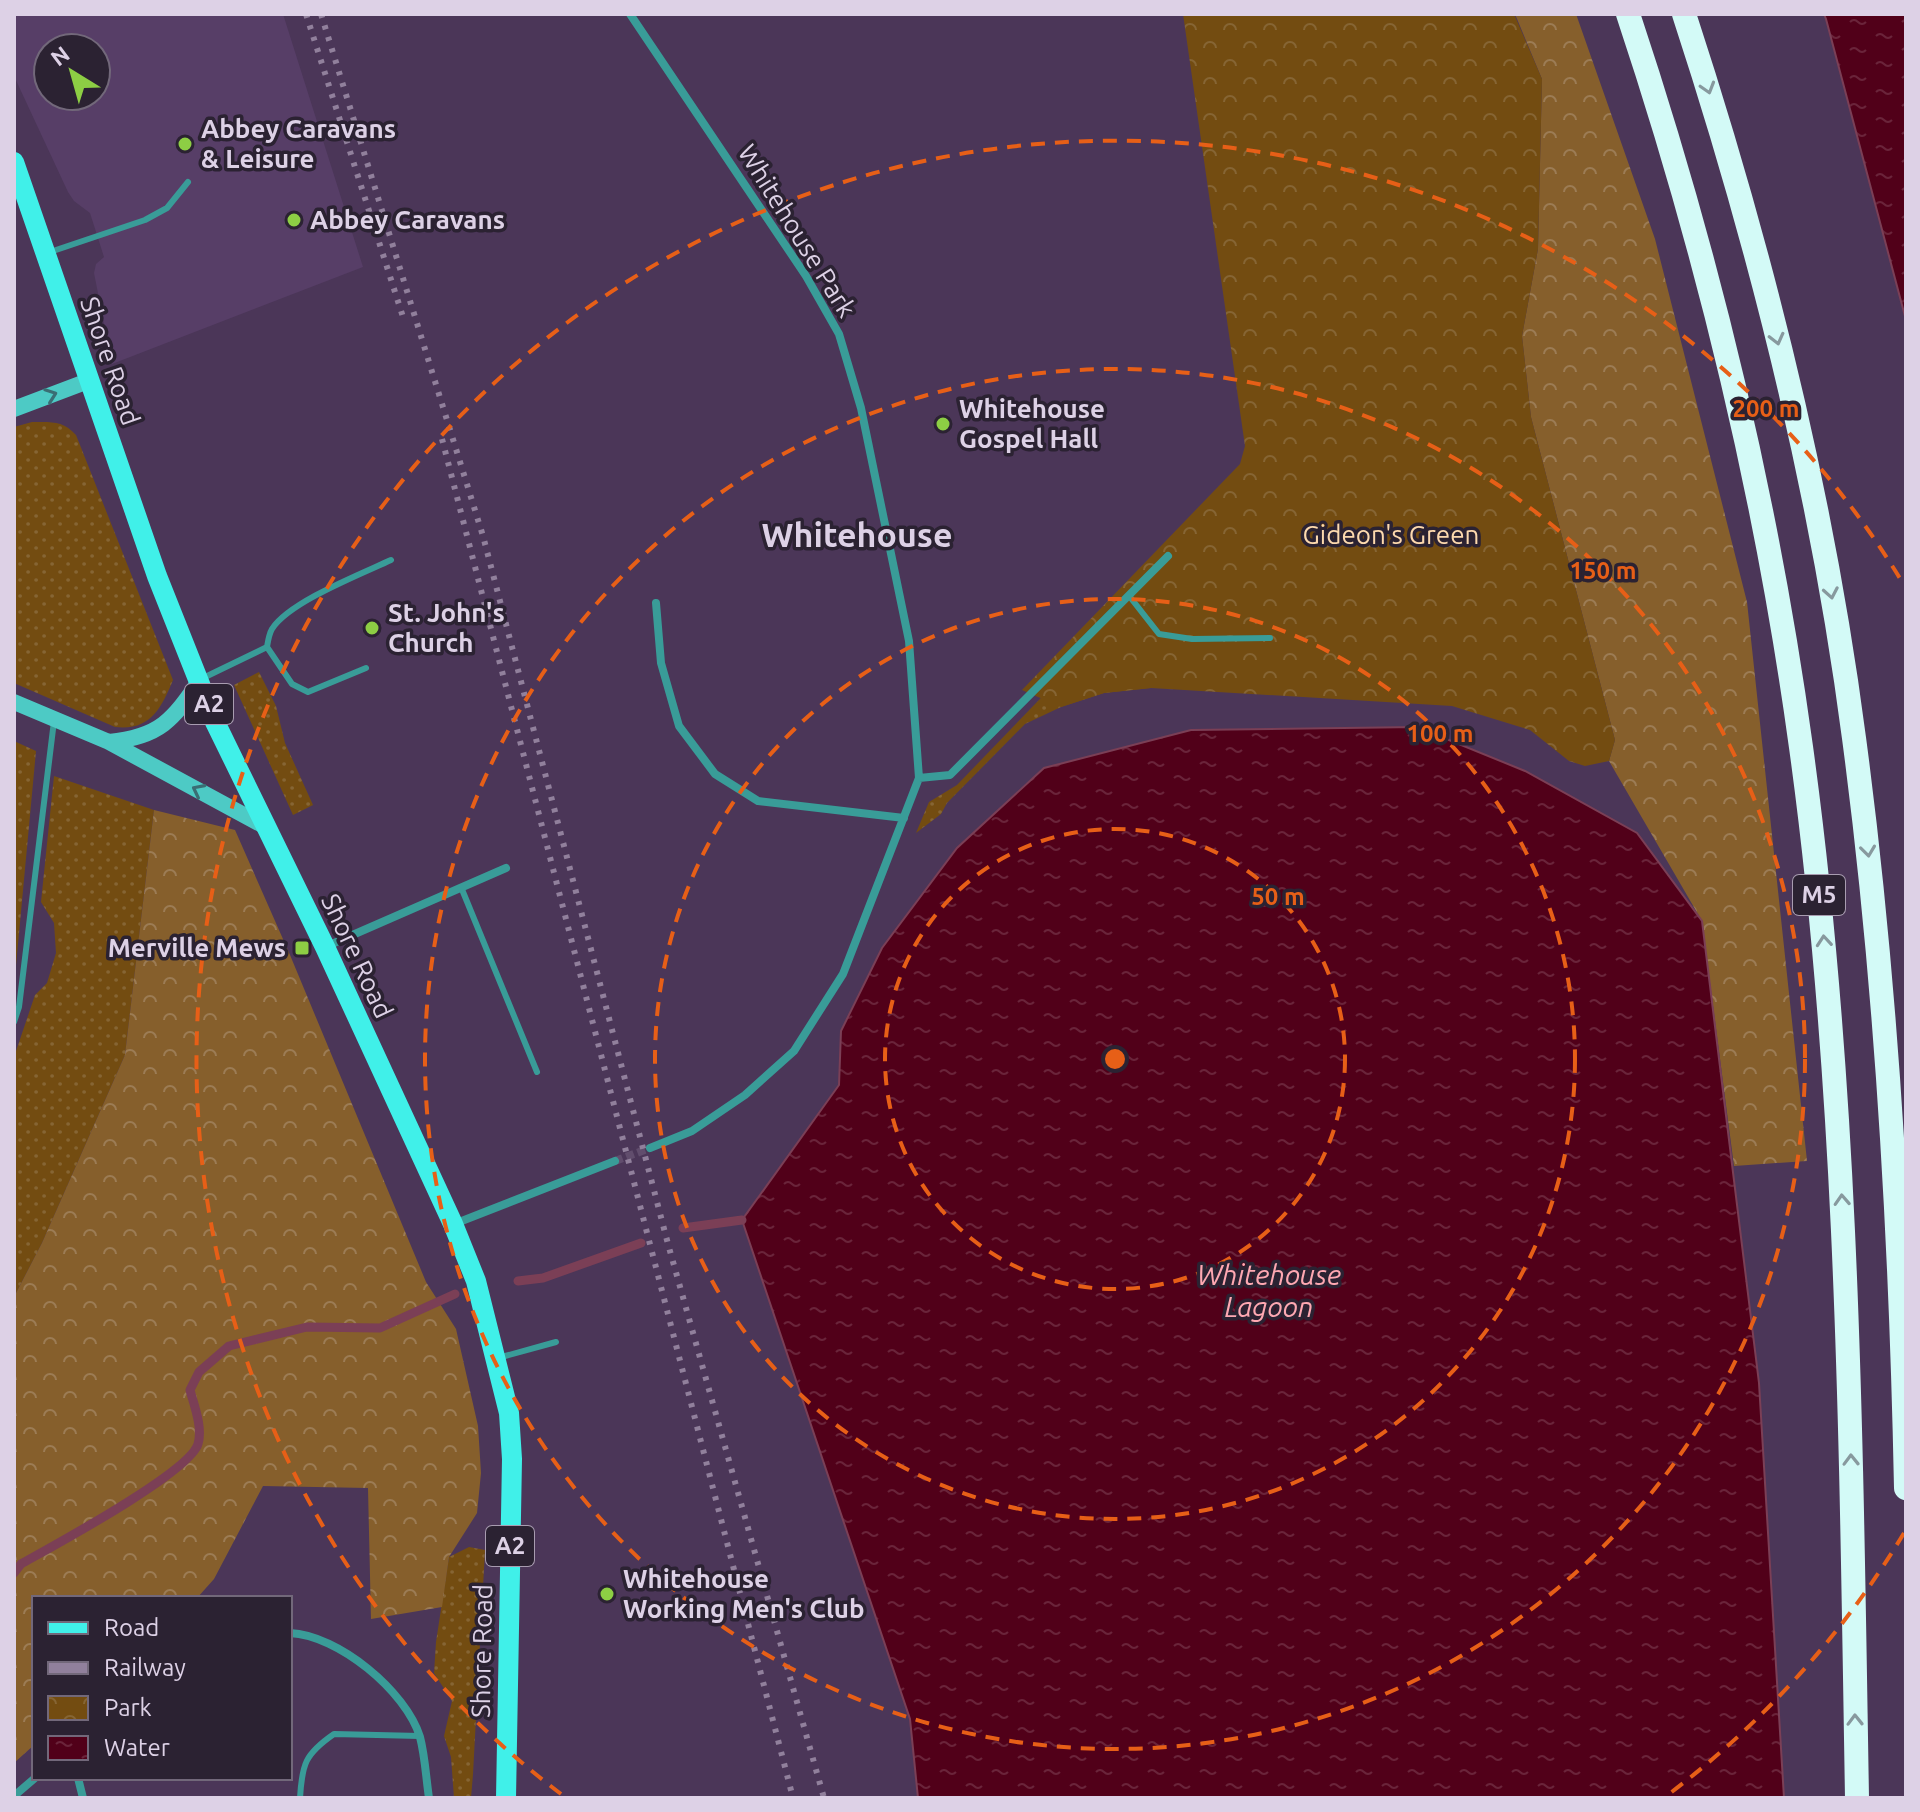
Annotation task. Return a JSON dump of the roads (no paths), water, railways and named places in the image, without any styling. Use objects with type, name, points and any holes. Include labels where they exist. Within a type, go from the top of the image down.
[{"type":"highway","name":"M5","points":[[1628,14],[1673,159],[1739,411],[1768,549],[1801,742],[1824,938],[1839,1154],[1849,1379],[1857,1798]]},
{"type":"highway","name":"M5","points":[[1684,14],[1728,156],[1787,379],[1821,538],[1854,736],[1888,1068],[1906,1488]]},
{"type":"main road","name":"Shore Road","points":[[14,162],[157,576],[215,722],[325,947],[453,1224],[478,1289],[509,1413],[512,1459],[506,1798]]},
{"type":"street","name":"Whitehouse Park","points":[[630,14],[806,276],[839,334],[861,408],[909,641],[919,778]]},
{"type":"street","points":[[14,409],[88,381]]},
{"type":"street","points":[[650,1148],[692,1131],[745,1095],[794,1051],[843,974],[919,778],[950,775],[1168,556]]},
{"type":"street","points":[[656,603],[661,663],[679,726],[715,774],[758,801],[904,818]]},
{"type":"street","points":[[109,742],[133,740],[152,734],[174,714],[200,680]]},
{"type":"street","points":[[14,702],[109,742],[266,827]]},
{"type":"street","points":[[325,947],[506,868]]},
{"type":"street","points":[[453,1224],[615,1161]]},
{"type":"street","points":[[292,1633],[346,1651],[381,1680],[409,1716],[420,1736],[429,1798]]},
{"type":"street","points":[[14,1796],[33,1780]]},
{"type":"lane","points":[[46,254],[145,220],[167,208],[188,182]]},
{"type":"lane","points":[[200,680],[267,647],[272,630],[285,615],[312,598],[391,560]]},
{"type":"lane","points":[[1130,597],[1159,634],[1192,639],[1270,638]]},
{"type":"lane","points":[[267,647],[292,684],[308,692],[366,668]]},
{"type":"lane","points":[[14,1022],[19,1007],[33,904],[54,719]]},
{"type":"lane","points":[[461,887],[537,1072]]},
{"type":"lane","points":[[495,1359],[556,1342]]},
{"type":"lane","points":[[300,1798],[302,1771],[308,1756],[334,1734],[420,1736]]},
{"type":"water","points":[[1824,14],[1906,14],[1906,320],[1826,19]]},
{"type":"water","name":"Whitehouse Lagoon","points":[[1417,727],[1525,771],[1637,833],[1702,921],[1759,1383],[1784,1798],[918,1798],[910,1719],[742,1220],[839,1085],[841,1031],[882,948],[957,848],[1044,768],[1191,730]]},
{"type":"waterway","points":[[683,1228],[742,1220]]},
{"type":"waterway","points":[[518,1281],[543,1278],[641,1243]]},
{"type":"waterway","points":[[14,1573],[21,1564],[146,1490],[189,1457],[198,1444],[199,1431],[190,1390],[199,1372],[229,1346],[307,1327],[380,1328],[455,1294]]},
{"type":"tunnel","points":[[615,1161],[650,1148]]},
{"type":"railway","points":[[306,14],[403,317]]},
{"type":"railway","points":[[321,14],[483,536],[668,1244],[824,1798]]},
{"type":"railway","points":[[442,439],[793,1798]]},
{"type":"place","name":"Abbey Caravans & Leisure","points":[[185,144]]},
{"type":"place","name":"Abbey Caravans","points":[[294,220]]},
{"type":"place","name":"Whitehouse Gospel Hall","points":[[943,424]]},
{"type":"place","name":"St. John's Church","points":[[372,628]]},
{"type":"place","name":"Merville Mews","points":[[302,948]]},
{"type":"place","name":"Whitehouse Working Men's Club","points":[[607,1594]]},
{"type":"district","name":"Whitehouse","points":[[857,535]]},
{"type":"park label","name":"Gideon's Green","points":[[1391,535]]}]
